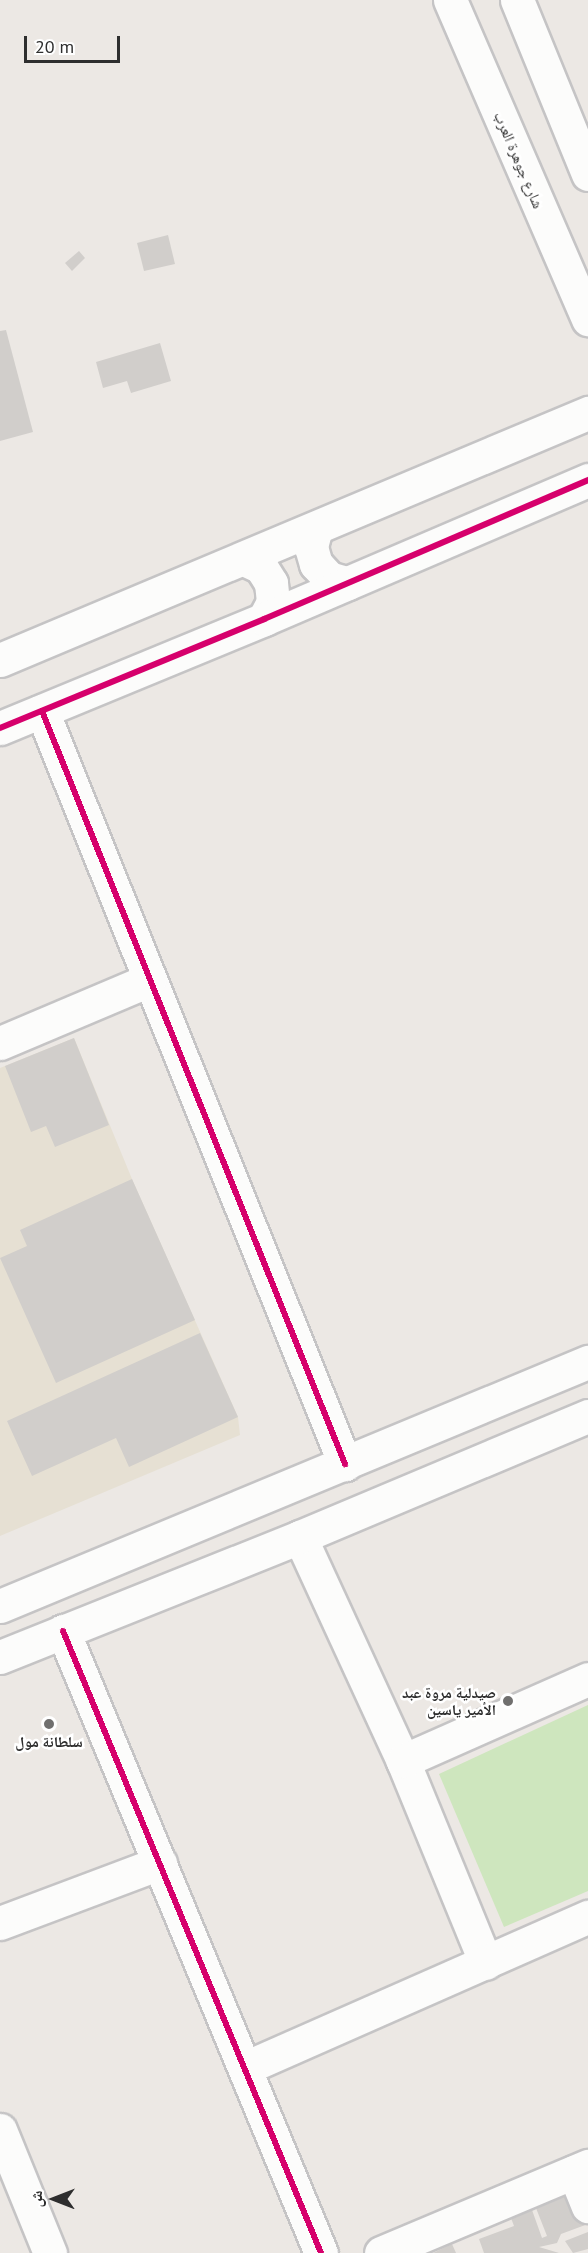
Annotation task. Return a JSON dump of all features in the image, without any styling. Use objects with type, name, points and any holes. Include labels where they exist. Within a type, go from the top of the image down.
[{"type":"street","name":"شارع جوهرة العرب","points":[[450,0],[588,319]]},
{"type":"street","points":[[517,0],[588,174]]},
{"type":"street","points":[[0,660],[588,413]]},
{"type":"street","points":[[0,728],[264,619],[588,480]]},
{"type":"street","points":[[316,528],[312,547],[316,564],[329,578],[347,583]]},
{"type":"street","points":[[244,559],[261,567],[271,583],[273,602],[264,619]]},
{"type":"street","points":[[42,711],[345,1464]]},
{"type":"street","points":[[0,1042],[149,980]]},
{"type":"street","points":[[0,1606],[588,1362]]},
{"type":"street","points":[[0,1657],[300,1537],[588,1416]]},
{"type":"street","points":[[300,1537],[403,1761],[486,1963]]},
{"type":"street","points":[[63,1631],[321,2253]]},
{"type":"street","points":[[403,1761],[588,1679]]},
{"type":"street","points":[[0,1923],[160,1863]]},
{"type":"street","points":[[245,2068],[588,1917]]},
{"type":"street","points":[[0,2130],[50,2253]]},
{"type":"street","points":[[381,2253],[581,2169],[588,2206]]},
{"type":"shaded area","points":[[74,1038],[132,1179],[238,1417],[240,1435],[0,1536],[0,1068]]},
{"type":"green space","points":[[588,1705],[588,1891],[504,1927],[439,1774]]},
{"type":"building","points":[[168,235],[175,264],[144,271],[137,243]]},
{"type":"building","points":[[79,251],[85,258],[72,271],[65,263]]},
{"type":"building","points":[[6,330],[33,432],[0,441],[0,331]]},
{"type":"building","points":[[160,343],[171,381],[131,393],[127,381],[103,388],[96,362]]},
{"type":"building","points":[[74,1038],[109,1125],[55,1147],[46,1126],[31,1132],[5,1066]]},
{"type":"building","points":[[132,1179],[195,1320],[56,1383],[0,1258],[27,1246],[20,1230]]},
{"type":"building","points":[[200,1333],[238,1417],[129,1467],[116,1438],[32,1476],[7,1421]]},
{"type":"building","points":[[576,2187],[588,2224],[561,2234],[557,2243],[539,2247],[559,2253],[484,2253],[479,2239],[514,2226],[511,2218],[532,2210],[542,2238],[547,2236],[534,2203]]},
{"type":"building","points":[[588,2232],[588,2249],[573,2253],[565,2241]]},
{"type":"building","points":[[452,2244],[456,2253],[433,2253]]},
{"type":"cycle path","points":[[0,728],[264,619],[588,480]]},
{"type":"cycle path","points":[[42,711],[345,1464]]},
{"type":"cycle path","points":[[63,1631],[321,2253]]},
{"type":"place","name":"صيدلية مروة عبد الأمير ياسين","points":[[508,1701]]},
{"type":"place","name":"سلطانة مول","points":[[49,1724]]}]
